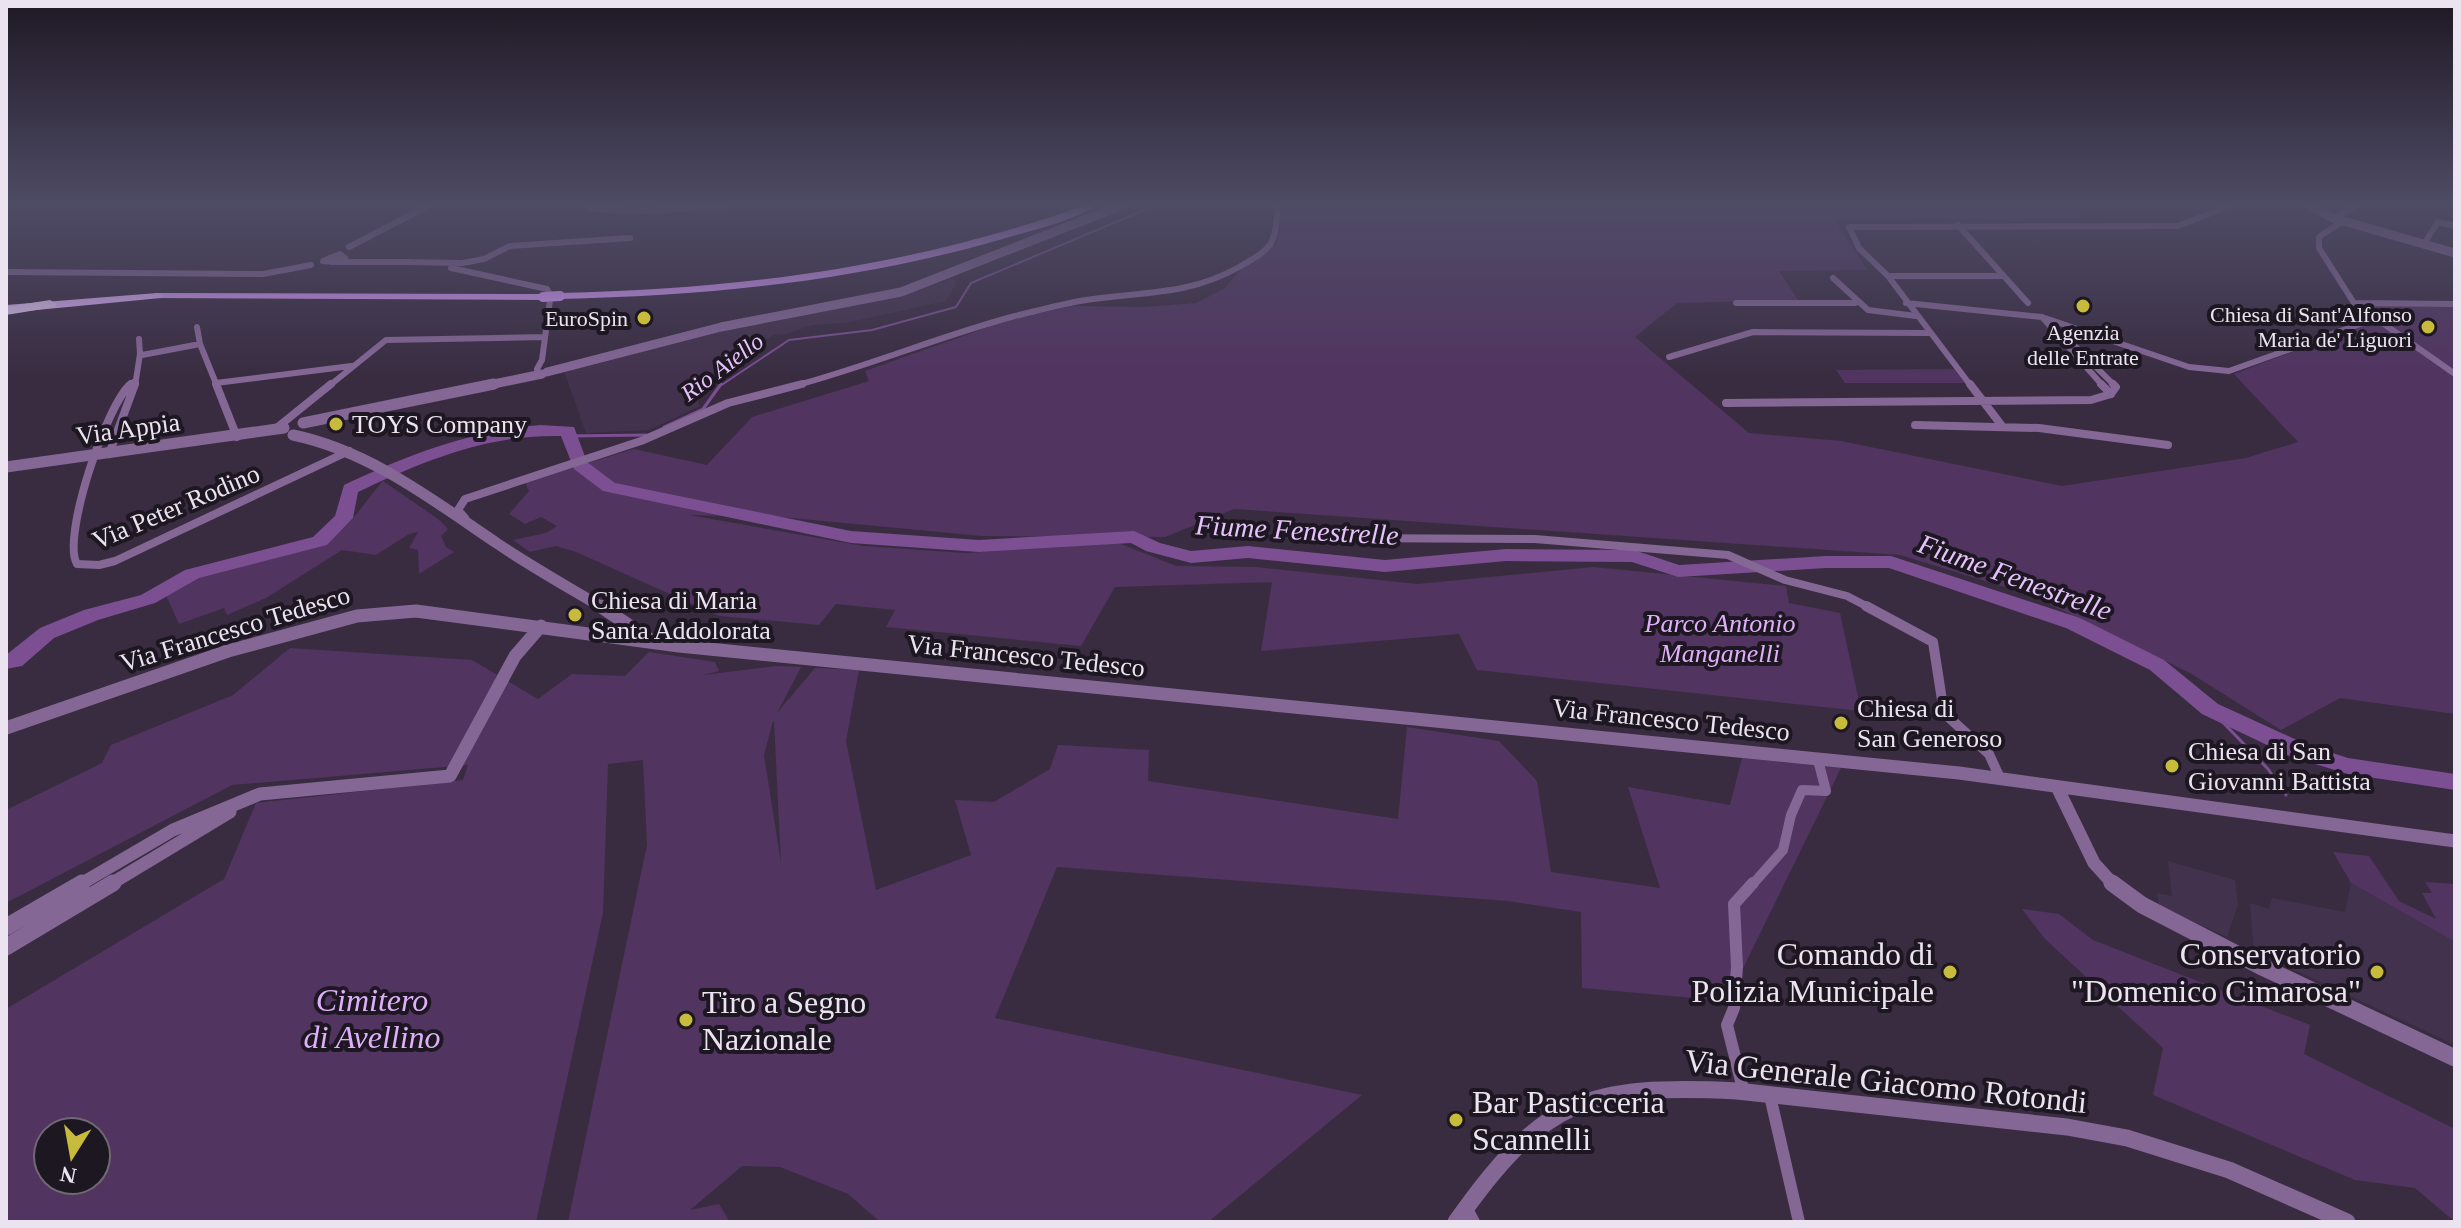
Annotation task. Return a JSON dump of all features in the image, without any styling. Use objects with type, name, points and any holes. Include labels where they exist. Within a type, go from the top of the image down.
[{"type":"highway","points":[[6,308],[157,296]]},
{"type":"main road","points":[[157,296],[643,295],[753,285],[884,263]]},
{"type":"street","points":[[6,272],[263,274],[317,263]]},
{"type":"street","points":[[417,263],[547,289],[551,297],[542,369]]},
{"type":"street","points":[[307,428],[321,419],[520,380],[542,369],[721,327],[901,292],[974,263]]},
{"type":"street","points":[[462,521],[465,518],[458,510],[465,499],[641,441],[728,403],[851,371],[1012,317],[1079,301],[1211,282],[1241,263]]},
{"type":"street","points":[[1875,263],[1888,276],[2002,426]]},
{"type":"street","points":[[1993,263],[2028,303]]},
{"type":"street","points":[[2329,263],[2354,303],[2455,374]]},
{"type":"street","points":[[1888,276],[2004,276]]},
{"type":"street","points":[[1833,278],[1855,303],[1871,314],[1916,316]]},
{"type":"street","points":[[1736,303],[1855,303]]},
{"type":"street","points":[[1906,303],[2042,317],[2189,367],[2229,371],[2374,319]]},
{"type":"street","points":[[2354,303],[2455,304]]},
{"type":"street","points":[[1726,403],[2091,400],[2111,394],[2071,353],[2052,325],[2042,317]]},
{"type":"street","points":[[197,327],[200,344],[237,437]]},
{"type":"street","points":[[1669,357],[1753,332],[1929,333]]},
{"type":"street","points":[[283,432],[386,340],[545,337]]},
{"type":"street","points":[[109,454],[119,421],[128,412],[142,355],[139,339]]},
{"type":"street","points":[[142,355],[200,344]]},
{"type":"street","points":[[216,383],[354,366]]},
{"type":"street","points":[[97,456],[105,425],[121,392],[135,381]]},
{"type":"street","points":[[105,425],[119,421]]},
{"type":"street","points":[[1915,425],[2060,430],[2147,445],[2168,445]]},
{"type":"street","name":"Via Appia","points":[[6,467],[307,428],[378,468],[625,621],[652,641]]},
{"type":"street","name":"Via Peter Rodino","points":[[97,456],[73,533],[72,556],[77,564],[99,565],[115,561],[349,451]]},
{"type":"street","points":[[1338,538],[1535,539],[1728,555],[1760,571],[1847,596],[1933,642],[1944,713],[1989,754],[2000,778]]},
{"type":"street","name":"Via Francesco Tedesco","points":[[6,728],[228,651],[357,616],[416,611],[652,641],[2000,778],[2058,789],[2072,788],[2455,841]]},
{"type":"street","points":[[6,927],[173,830],[260,794],[450,776],[515,656],[541,626]]},
{"type":"street","points":[[1744,1093],[1727,1025],[1734,1008],[1737,967],[1734,904],[1783,850],[1791,815],[1802,790],[1826,791],[1818,760]]},
{"type":"street","points":[[2058,789],[2104,877],[2142,905],[2260,966],[2455,1058]]},
{"type":"street","points":[[6,947],[260,794]]},
{"type":"street","name":"Via Generale Giacomo Rotondi","points":[[1466,1217],[1498,1168],[1547,1118],[1565,1108],[1629,1090],[1661,1088],[1744,1093],[2068,1126],[2207,1161],[2347,1222]]},
{"type":"street","points":[[1770,1096],[1799,1222]]},
{"type":"shaded area","points":[[954,278],[956,284],[946,301],[845,323],[812,325],[784,335],[775,334],[692,386],[700,406],[649,430],[586,433],[564,371],[705,334],[902,295]]},
{"type":"shaded area","points":[[2168,861],[2235,880],[2238,905],[2227,937],[2159,906],[2157,893],[2172,896]]},
{"type":"shaded area","name":"Conservatorio \"Domenico Cimarosa\"","points":[[2351,883],[2455,942],[2455,1045],[2254,951],[2250,903],[2269,909],[2272,898],[2345,912]]},
{"type":"green space","name":"Parco Antonio Manganelli","points":[[1248,263],[1863,263],[1867,270],[1779,271],[1798,300],[1677,303],[1635,337],[1749,433],[1841,441],[2062,486],[2246,458],[2298,442],[2234,374],[2366,324],[2358,305],[2455,307],[2455,714],[2340,698],[2281,730],[2190,673],[2031,595],[1900,555],[1234,509],[1165,537],[982,536],[781,517],[689,515],[863,546],[966,553],[1119,543],[1176,566],[1255,567],[1417,584],[1593,567],[1786,586],[1789,603],[1840,613],[1861,711],[1477,670],[1459,634],[1261,651],[1272,582],[1115,587],[1081,646],[886,627],[895,610],[836,604],[819,625],[719,616],[576,552],[556,546],[530,552],[513,540],[546,533],[557,526],[541,517],[525,524],[509,514],[529,491],[525,482],[634,449],[707,465],[752,417],[869,381],[865,371],[1000,323],[1069,306],[1145,307],[1196,303],[1224,289]]},
{"type":"green space","points":[[1954,369],[1965,383],[1845,383],[1836,370]]},
{"type":"green space","points":[[383,481],[448,529],[441,536],[446,547],[454,552],[419,574],[418,550],[409,548],[418,532],[409,534],[376,555],[342,550],[266,598],[227,615],[224,608],[179,624],[165,593],[209,572],[317,546],[338,533]]},
{"type":"green space","name":"Cimitero di Avellino","points":[[290,648],[472,660],[538,699],[572,674],[625,676],[649,652],[715,662],[719,671],[703,675],[776,666],[801,667],[777,713],[815,668],[859,670],[846,741],[876,890],[971,855],[955,800],[994,802],[1050,769],[1058,745],[1149,750],[1148,781],[1398,819],[1407,727],[1499,741],[1537,781],[1551,872],[1660,888],[1628,787],[1730,805],[1742,758],[1841,768],[1727,1001],[1582,988],[1581,912],[1508,901],[1057,867],[995,1018],[1362,1095],[1208,1222],[876,1222],[878,1220],[848,1194],[780,1167],[742,1166],[690,1210],[719,1204],[730,1222],[568,1222],[647,845],[643,760],[608,764],[603,913],[536,1222],[6,1222],[6,1009],[224,879],[256,803],[463,780],[468,765],[232,785],[6,903],[6,810],[102,763],[111,745],[233,695]],"holes":[[[774,721],[781,863],[764,755]]]},
{"type":"green space","points":[[2333,852],[2369,856],[2399,901],[2436,919],[2422,893],[2432,893],[2425,882],[2455,884],[2455,942],[2351,883]]},
{"type":"green space","points":[[2022,909],[2059,914],[2093,940],[2310,1025],[2304,1054],[2455,1129],[2455,1222],[2415,1188],[2355,1180],[2153,1095],[2163,1048],[2045,939]]},
{"type":"waterway","name":"Rio Aiello","points":[[720,386],[789,340],[872,330],[956,307],[971,283],[1018,263]]},
{"type":"waterway","name":"Rio Aiello","points":[[664,427],[703,409],[721,384]]},
{"type":"waterway","name":"Fiume Fenestrelle","points":[[6,662],[15,661],[47,633],[91,615],[148,599],[192,574],[320,541],[344,518],[350,489],[401,465],[484,438],[540,430],[568,431],[580,465],[609,487],[851,537],[979,546],[1134,537],[1153,547],[1191,557],[1248,552],[1385,566],[1506,555],[1634,556],[1678,571],[1826,562],[1891,562],[2073,623],[2157,665],[2210,709],[2300,751],[2348,766],[2455,782]]},
{"type":"waterway","name":"Rio Aiello","points":[[569,436],[646,435]]},
{"type":"waterway","points":[[2210,709],[2268,769],[2286,795]]},
{"type":"place","name":"Agenzia delle Entrate","points":[[2083,306]]},
{"type":"place","name":"EuroSpin","points":[[644,318]]},
{"type":"place","name":"Chiesa di Sant'Alfonso Maria de' Liguori","points":[[2428,327]]},
{"type":"place","name":"TOYS Company","points":[[336,424]]},
{"type":"place","name":"Chiesa di Maria Santa Addolorata","points":[[575,615]]},
{"type":"place","name":"Chiesa di San Generoso","points":[[1841,723]]},
{"type":"place","name":"Chiesa di San Giovanni Battista","points":[[2172,766]]},
{"type":"place","name":"Comando di Polizia Municipale","points":[[1950,972]]},
{"type":"place","name":"Conservatorio \"Domenico Cimarosa\"","points":[[2377,972]]},
{"type":"place","name":"Tiro a Segno Nazionale","points":[[686,1020]]},
{"type":"place","name":"Bar Pasticceria Scannelli","points":[[1456,1120]]}]
